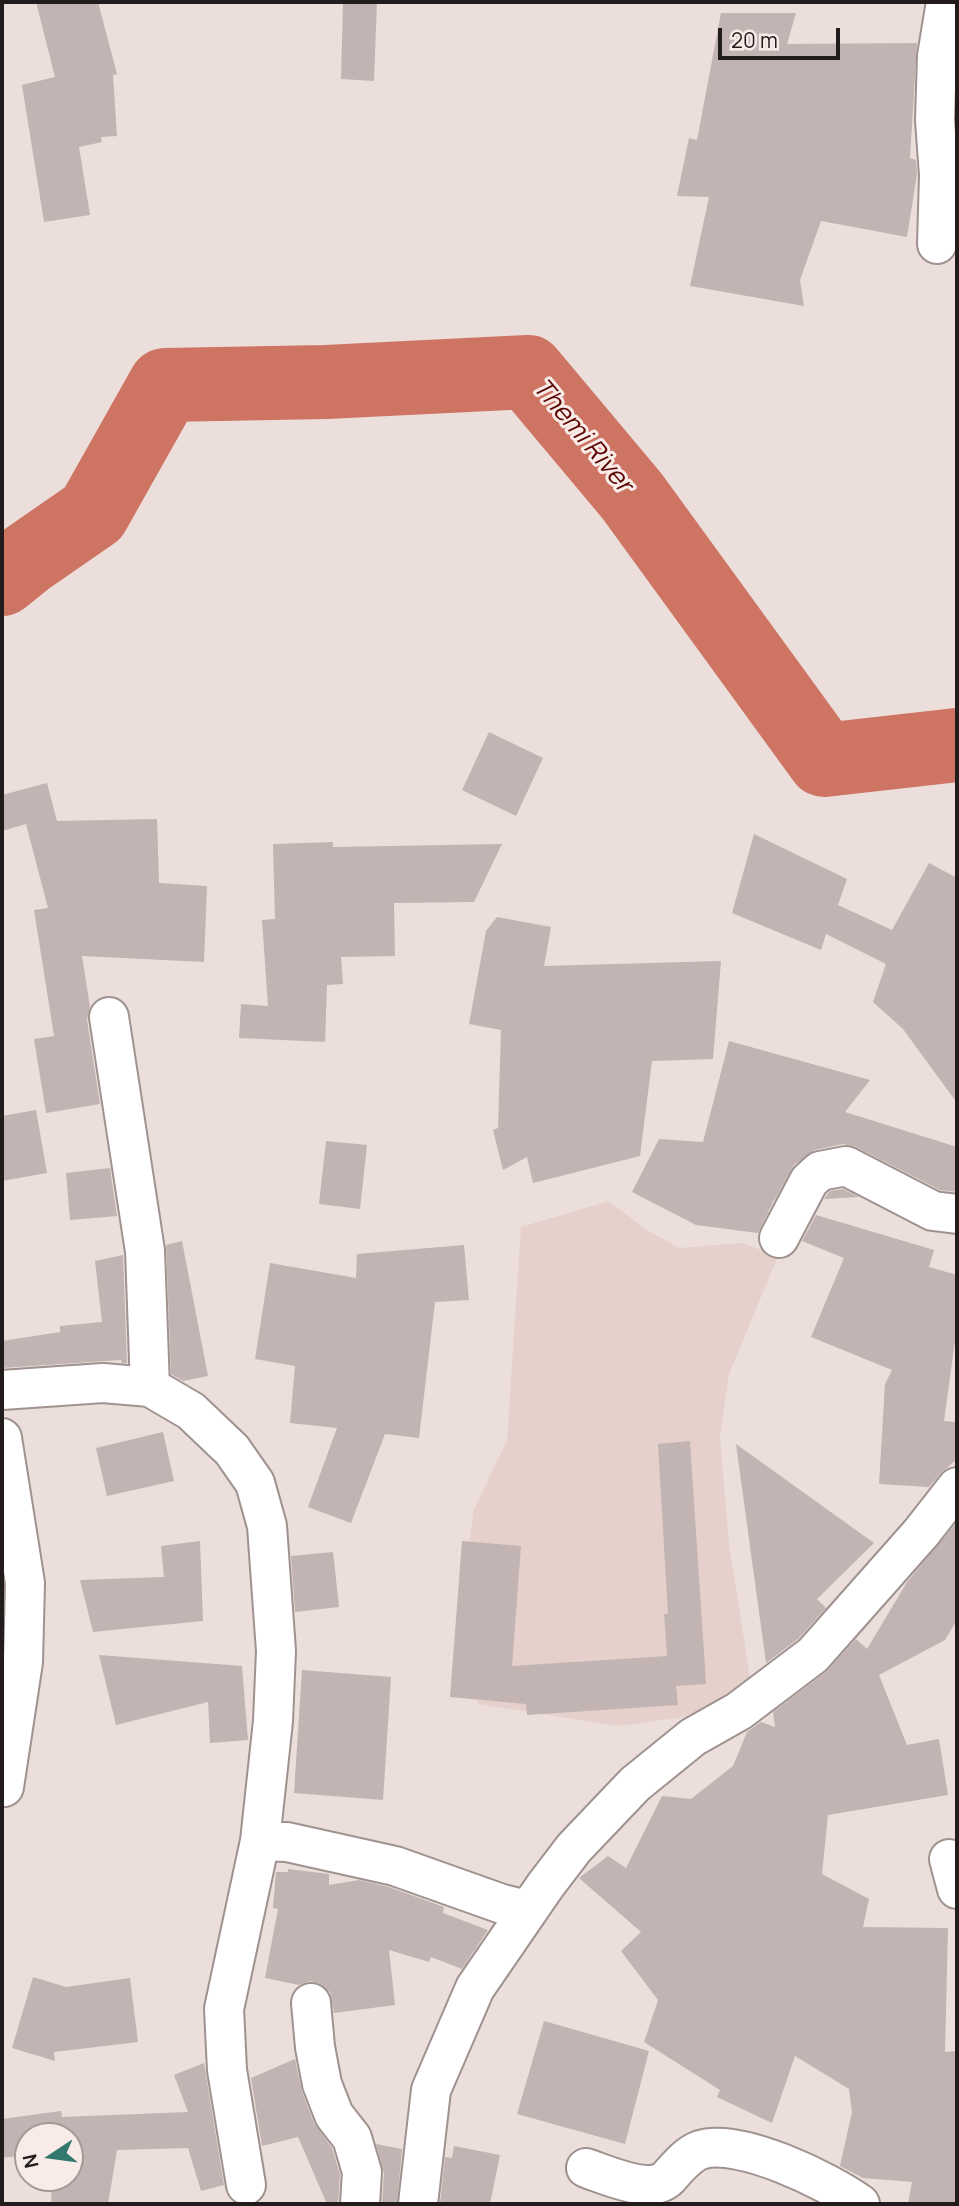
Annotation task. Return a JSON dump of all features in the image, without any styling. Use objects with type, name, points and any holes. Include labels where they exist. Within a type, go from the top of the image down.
[{"type":"street","points":[[937,244],[939,175],[935,120],[937,69],[946,2]]},
{"type":"street","points":[[109,1017],[145,1251],[150,1387]]},
{"type":"street","points":[[779,1238],[809,1181],[820,1171],[846,1166],[933,1211],[957,1214]]},
{"type":"street","points":[[2,1390],[103,1383],[150,1387],[191,1410],[232,1450],[256,1483],[267,1526],[276,1651],[273,1721],[260,1841],[224,2009],[227,2070],[246,2185]]},
{"type":"street","points":[[2,1438],[25,1583],[23,1662],[4,1787]]},
{"type":"street","points":[[418,2204],[431,2090],[475,1988],[527,1910],[574,1848],[635,1784],[693,1737],[739,1711],[813,1655],[921,1533],[957,1487]]},
{"type":"street","points":[[260,1841],[287,1842],[395,1866],[502,1904],[527,1910]]},
{"type":"street","points":[[311,2003],[315,2047],[323,2084],[334,2115],[352,2138],[362,2172],[360,2204]]},
{"type":"street","points":[[586,2168],[624,2181],[650,2186],[665,2181],[680,2163],[699,2151],[719,2147],[776,2160],[860,2204]]},
{"type":"shaded area","points":[[609,1201],[645,1229],[679,1248],[742,1243],[778,1256],[729,1374],[720,1437],[729,1544],[750,1678],[705,1714],[619,1726],[478,1704],[465,1572],[474,1509],[507,1441],[521,1227]]},
{"type":"building","points":[[36,2],[98,2],[117,74],[113,75],[117,136],[101,137],[102,142],[79,147],[90,215],[44,222],[22,85],[55,77]]},
{"type":"building","points":[[343,2],[377,2],[374,81],[341,79]]},
{"type":"building","points":[[721,13],[796,13],[787,44],[917,43],[910,158],[916,160],[917,174],[907,237],[821,221],[800,280],[804,306],[690,286],[709,197],[677,196],[689,138],[697,140]]},
{"type":"building","points":[[489,732],[543,758],[516,816],[462,790]]},
{"type":"building","points":[[47,783],[57,821],[157,819],[159,883],[207,886],[204,962],[82,956],[90,1007],[87,1020],[100,1104],[46,1113],[34,1039],[54,1036],[34,910],[48,908],[26,824],[2,831],[2,795]]},
{"type":"building","points":[[754,834],[847,879],[838,905],[892,930],[929,863],[957,878],[957,1103],[903,1029],[873,1002],[886,964],[826,934],[821,950],[732,913]]},
{"type":"building","points":[[333,842],[333,847],[502,844],[474,902],[394,903],[395,956],[341,957],[343,984],[327,985],[325,1042],[239,1038],[241,1004],[268,1006],[262,920],[275,919],[273,844]]},
{"type":"building","points":[[497,917],[551,927],[544,966],[721,961],[713,1059],[652,1061],[640,1156],[533,1183],[527,1157],[503,1170],[493,1130],[498,1128],[501,1030],[469,1024],[486,931]]},
{"type":"building","points":[[729,1041],[870,1080],[845,1112],[957,1147],[957,1192],[940,1190],[856,1147],[843,1144],[815,1150],[794,1165],[771,1202],[758,1233],[696,1225],[632,1192],[659,1139],[703,1142]]},
{"type":"building","points":[[36,1110],[47,1173],[2,1181],[2,1116]]},
{"type":"building","points":[[326,1141],[367,1145],[360,1209],[319,1204]]},
{"type":"building","points":[[110,1168],[117,1216],[70,1220],[66,1173]]},
{"type":"building","points":[[843,1189],[859,1197],[824,1199],[830,1191]]},
{"type":"building","points":[[816,1215],[934,1250],[929,1267],[957,1275],[957,1326],[944,1421],[957,1422],[957,1459],[929,1487],[879,1484],[885,1384],[892,1370],[811,1337],[844,1258],[802,1241]]},
{"type":"building","points":[[182,1241],[208,1376],[183,1381],[171,1374],[166,1245]]},
{"type":"building","points":[[464,1245],[469,1300],[435,1302],[419,1438],[385,1434],[351,1523],[308,1507],[337,1428],[290,1423],[295,1366],[255,1359],[270,1263],[356,1278],[357,1254]]},
{"type":"building","points":[[123,1255],[127,1363],[122,1363],[121,1360],[2,1368],[2,1341],[60,1332],[60,1326],[102,1322],[95,1261]]},
{"type":"building","points":[[163,1432],[174,1481],[107,1496],[96,1448]]},
{"type":"building","points":[[690,1441],[706,1684],[676,1686],[678,1705],[527,1715],[526,1704],[450,1697],[462,1541],[521,1546],[512,1666],[667,1656],[664,1614],[668,1614],[658,1444]]},
{"type":"building","points":[[736,1444],[874,1543],[817,1599],[826,1608],[798,1639],[766,1663]]},
{"type":"building","points":[[957,1522],[957,1620],[945,1640],[879,1675],[907,1745],[939,1739],[948,1795],[828,1815],[822,1874],[869,1899],[863,1927],[948,1928],[945,2052],[957,2051],[957,2204],[908,2204],[912,2182],[863,2178],[840,2166],[852,2112],[849,2089],[795,2056],[772,2123],[717,2097],[720,2090],[644,2042],[658,2000],[621,1951],[641,1932],[579,1878],[608,1856],[626,1868],[662,1796],[691,1799],[733,1766],[747,1732],[761,1722],[775,1727],[773,1712],[826,1672],[856,1639],[867,1649],[907,1582]]},
{"type":"building","points":[[200,1541],[203,1621],[93,1632],[80,1580],[164,1577],[161,1546]]},
{"type":"building","points":[[333,1552],[339,1607],[295,1612],[291,1556]]},
{"type":"building","points":[[99,1655],[242,1666],[248,1740],[210,1743],[208,1702],[116,1725]]},
{"type":"building","points":[[302,1670],[391,1677],[383,1800],[294,1793]]},
{"type":"building","points":[[288,1869],[329,1874],[329,1885],[359,1880],[389,1887],[444,1907],[443,1913],[488,1930],[462,1969],[431,1957],[429,1962],[389,1950],[395,2005],[334,2013],[330,1992],[321,1984],[310,1981],[299,1985],[265,1978],[278,1909],[273,1908],[276,1872],[288,1872]]},
{"type":"building","points":[[33,1977],[66,1987],[130,1978],[138,2042],[54,2052],[55,2061],[12,2048]]},
{"type":"building","points":[[544,2021],[649,2051],[625,2144],[517,2114]]},
{"type":"building","points":[[295,2059],[302,2092],[314,2123],[332,2148],[340,2174],[338,2204],[327,2204],[298,2137],[262,2146],[251,2078]]},
{"type":"building","points":[[204,2063],[224,2185],[201,2191],[188,2148],[117,2150],[108,2204],[51,2204],[51,2192],[84,2192],[84,2122],[14,2122],[14,2157],[2,2158],[2,2119],[61,2111],[62,2117],[188,2112],[174,2075]]},
{"type":"building","points":[[376,2144],[402,2149],[397,2204],[382,2204],[384,2173]]},
{"type":"building","points":[[454,2146],[500,2155],[490,2204],[440,2204],[445,2157],[452,2158]]},
{"type":"waterway","name":"Themi River","points":[[2,579],[93,513],[165,385],[326,382],[528,372],[632,496],[824,760],[957,745]]}]
